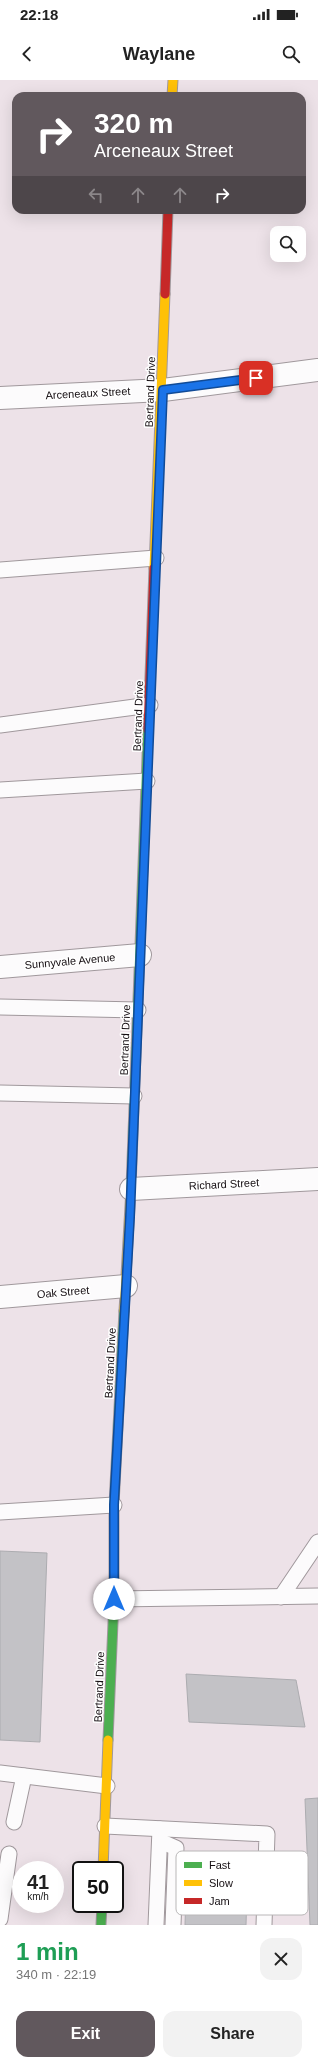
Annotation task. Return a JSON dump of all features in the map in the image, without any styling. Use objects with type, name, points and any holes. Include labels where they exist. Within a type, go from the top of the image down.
[{"type":"main road","points":[[172,92],[173,80]]},
{"type":"main road","name":"Bertrand Drive","points":[[103,1861],[114,1599],[114,1505],[131,1189],[163,390],[168,214]]},
{"type":"main road","points":[[101,1925],[102,1913]]},
{"type":"street","name":"Arceneaux Street","points":[[0,398],[163,390],[318,370]]},
{"type":"street","name":"Sunnyvale Avenue","points":[[0,967],[140,955]]},
{"type":"street","name":"Richard Street","points":[[131,1189],[318,1180]]},
{"type":"street","name":"Oak Street","points":[[0,1297],[126,1286]]},
{"type":"lane","points":[[0,570],[156,558]]},
{"type":"lane","points":[[0,725],[150,705]]},
{"type":"lane","points":[[0,790],[147,781]]},
{"type":"lane","points":[[0,1007],[138,1010]]},
{"type":"lane","points":[[0,1093],[134,1096]]},
{"type":"lane","points":[[0,1512],[114,1505]]},
{"type":"lane","points":[[281,1597],[318,1542]]},
{"type":"lane","points":[[114,1599],[318,1596]]},
{"type":"lane","points":[[0,1773],[107,1786]]},
{"type":"lane","points":[[14,1822],[24,1776]]},
{"type":"lane","points":[[105,1826],[160,1835],[267,1834],[266,1851]]},
{"type":"lane","points":[[156,1925],[160,1835]]},
{"type":"lane","points":[[160,1835],[176,1848],[173,1925]]},
{"type":"lane","points":[[0,1919],[9,1854]]},
{"type":"lane","points":[[264,1915],[264,1925]]},
{"type":"building","points":[[0,1551],[47,1553],[40,1742],[0,1740]]},
{"type":"building","points":[[186,1674],[296,1680],[305,1727],[189,1722]]},
{"type":"building","points":[[318,1798],[318,1925],[310,1925],[305,1799]]},
{"type":"building","points":[[185,1915],[246,1915],[246,1925],[185,1925]]},
{"type":"traffic: fast","points":[[131,1188],[148,730]]},
{"type":"traffic: fast","points":[[108,1740],[114,1599],[114,1505],[124,1311]]},
{"type":"traffic: fast","points":[[101,1925],[102,1913]]},
{"type":"traffic: slow","points":[[172,92],[173,80]]},
{"type":"traffic: slow","points":[[154,568],[165,294]]},
{"type":"traffic: slow","points":[[124,1311],[131,1188]]},
{"type":"traffic: slow","points":[[103,1861],[108,1740]]},
{"type":"traffic: jam","points":[[165,294],[168,214]]},
{"type":"traffic: jam","points":[[148,730],[154,568]]},
{"type":"route","points":[[114,1599],[114,1505],[130,1217],[163,390],[256,378]]}]
